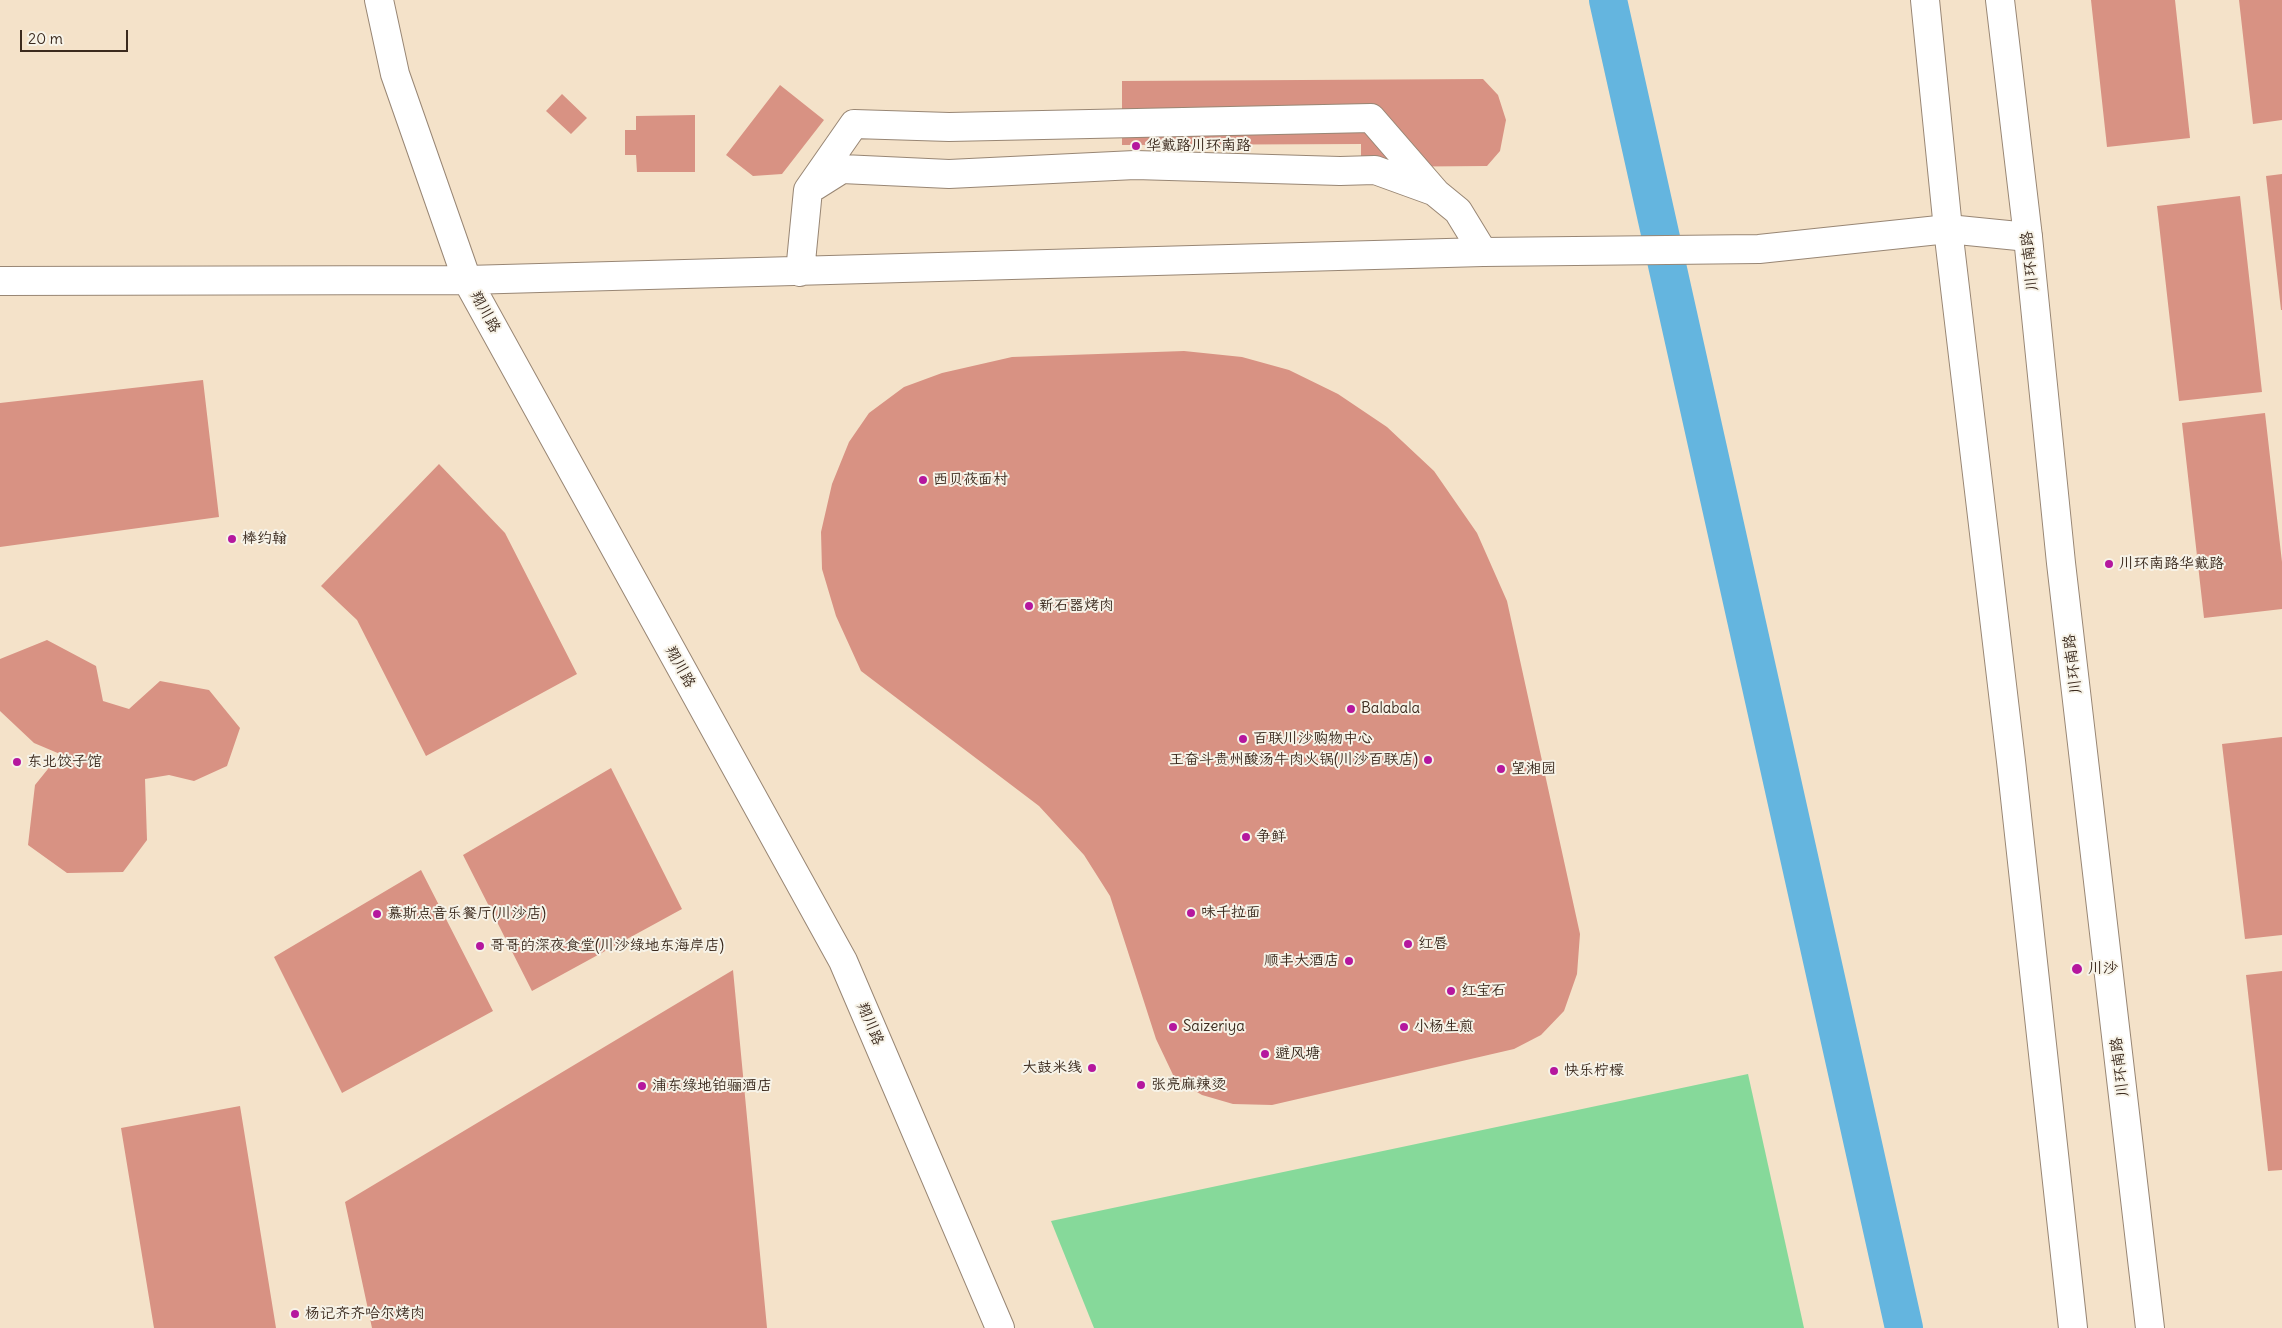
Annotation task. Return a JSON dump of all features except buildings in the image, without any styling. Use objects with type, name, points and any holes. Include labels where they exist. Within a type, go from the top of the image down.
[{"type":"street","points":[[1925,0],[1948,229],[2012,770],[2073,1328]]},
{"type":"street","name":"川环南路","points":[[2000,0],[2028,237],[2061,563],[2150,1328]]},
{"type":"street","name":"翔川路","points":[[382,11],[395,74],[467,280],[843,961],[1000,1328]]},
{"type":"street","points":[[800,272],[808,190],[854,124],[949,127],[1371,118],[1436,193],[1458,212],[1483,252]]},
{"type":"street","points":[[808,190],[842,169],[949,174],[1135,165],[1340,171],[1375,170],[1436,193]]},
{"type":"street","points":[[0,281],[467,280],[1483,252],[1759,249],[1948,229],[2028,237]]},
{"type":"green space","points":[[1748,1074],[1804,1328],[1094,1328],[1051,1221]]},
{"type":"waterway","points":[[1608,0],[1904,1328]]},
{"type":"place","name":"华戴路川环南路","points":[[1136,146]]},
{"type":"place","name":"西贝莜面村","points":[[923,480]]},
{"type":"place","name":"棒约翰","points":[[232,539]]},
{"type":"place","name":"川环南路华戴路","points":[[2109,564]]},
{"type":"place","name":"新石器烤肉","points":[[1029,606]]},
{"type":"place","name":"Balabala","points":[[1351,709]]},
{"type":"place","name":"百联川沙购物中心","points":[[1243,739]]},
{"type":"place","name":"王奋斗贵州酸汤牛肉火锅(川沙百联店)","points":[[1428,760]]},
{"type":"place","name":"东北饺子馆","points":[[17,762]]},
{"type":"place","name":"望湘园","points":[[1501,769]]},
{"type":"place","name":"争鲜","points":[[1246,837]]},
{"type":"place","name":"味千拉面","points":[[1191,913]]},
{"type":"place","name":"慕斯点音乐餐厅(川沙店)","points":[[377,914]]},
{"type":"place","name":"红唇","points":[[1408,944]]},
{"type":"place","name":"哥哥的深夜食堂(川沙绿地东海岸店)","points":[[480,946]]},
{"type":"place","name":"顺丰大酒店","points":[[1349,961]]},
{"type":"place","name":"川沙","points":[[2077,969]]},
{"type":"place","name":"红宝石","points":[[1451,991]]},
{"type":"place","name":"Saizeriya","points":[[1173,1027]]},
{"type":"place","name":"小杨生煎","points":[[1404,1027]]},
{"type":"place","name":"避风塘","points":[[1265,1054]]},
{"type":"place","name":"大鼓米线","points":[[1092,1068]]},
{"type":"place","name":"快乐柠檬","points":[[1554,1071]]},
{"type":"place","name":"张亮麻辣烫","points":[[1141,1085]]},
{"type":"place","name":"浦东绿地铂骊酒店","points":[[642,1086]]},
{"type":"place","name":"杨记齐齐哈尔烤肉","points":[[295,1314]]}]
